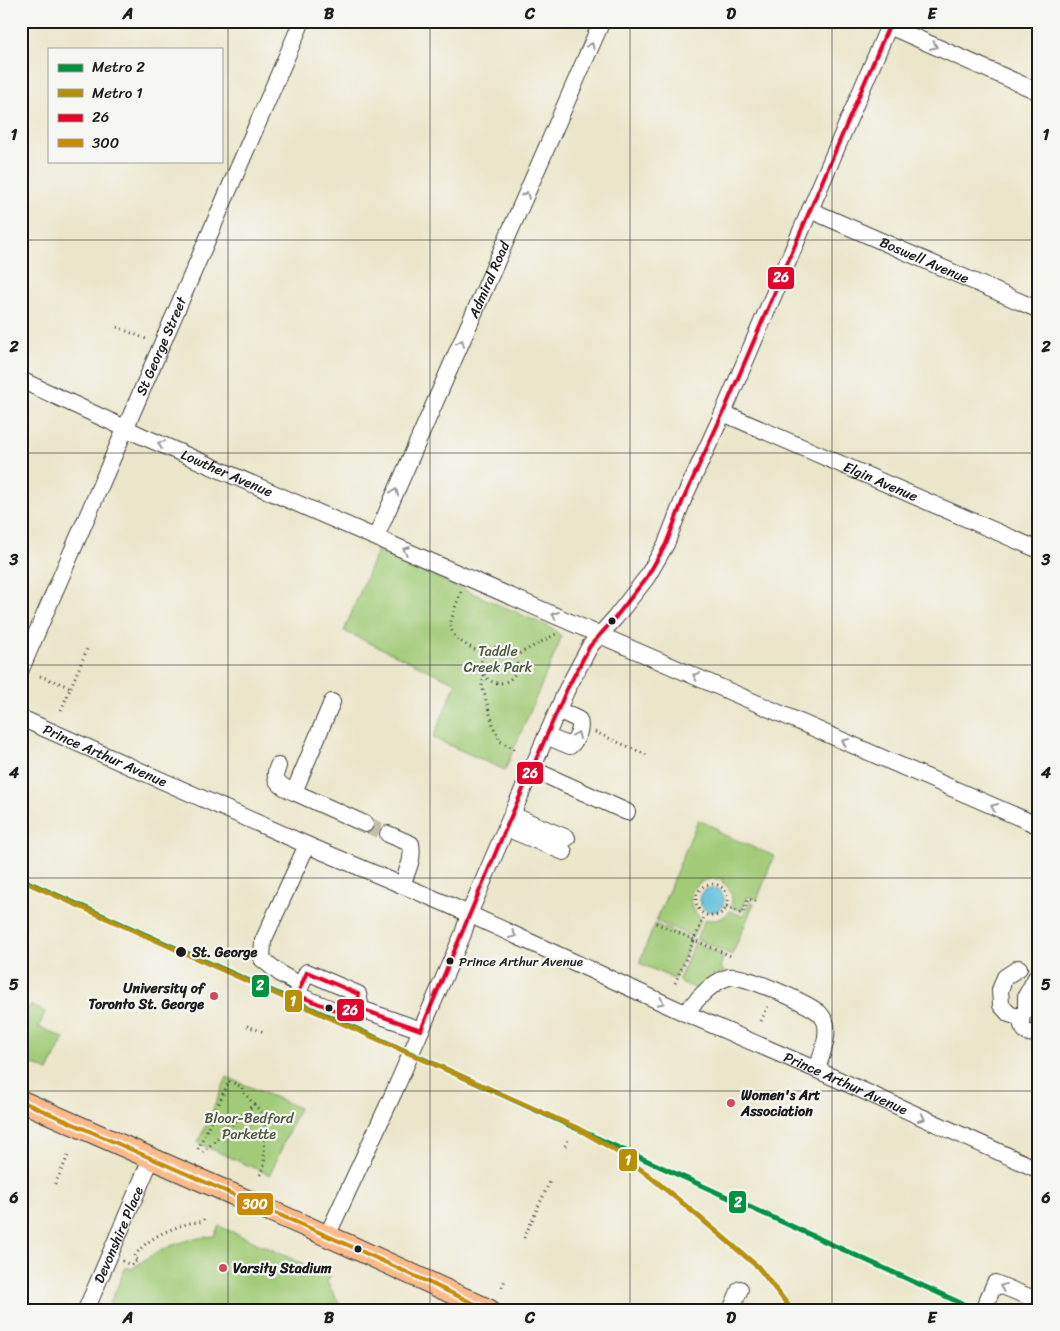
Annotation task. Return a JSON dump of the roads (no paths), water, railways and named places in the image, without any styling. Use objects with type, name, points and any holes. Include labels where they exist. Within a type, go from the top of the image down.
[{"type":"main road","points":[[21,1101],[328,1236],[489,1310]]},
{"type":"street","name":"St George Street","points":[[21,669],[302,21]]},
{"type":"street","name":"Admiral Road","points":[[376,537],[602,21]]},
{"type":"street","points":[[328,1236],[463,934],[469,914],[558,710],[590,646],[647,577],[666,544],[683,500],[723,413],[890,24],[1039,92]]},
{"type":"street","name":"Boswell Avenue","points":[[810,210],[1039,310]]},
{"type":"street","name":"Lowther Avenue","points":[[21,380],[1039,826]]},
{"type":"street","name":"Elgin Avenue","points":[[723,413],[1039,550]]},
{"type":"street","points":[[294,792],[332,702]]},
{"type":"street","points":[[546,736],[570,746],[575,741],[581,726],[579,720],[558,710]]},
{"type":"street","name":"Prince Arthur Avenue","points":[[21,718],[307,845],[469,914],[684,1013],[817,1070],[1039,1170]]},
{"type":"street","points":[[278,766],[276,777],[278,783],[283,787],[365,824]]},
{"type":"street","points":[[532,769],[627,812]]},
{"type":"street","points":[[509,821],[566,845]]},
{"type":"street","points":[[388,834],[410,844],[413,853],[402,885]]},
{"type":"street","points":[[301,985],[282,975],[262,959],[263,941],[307,845]]},
{"type":"street","points":[[1019,968],[1006,977],[1000,990],[1001,1005],[1009,1014],[1029,1012]]},
{"type":"street","points":[[361,1009],[358,994],[307,972],[297,995],[337,1011],[361,1009],[421,1030]]},
{"type":"street","points":[[1039,972],[1026,996],[1029,1012],[1022,1027],[1033,1034],[1039,1034]]},
{"type":"street","points":[[684,1013],[718,982],[729,977],[746,978],[775,990],[817,1011],[826,1023],[827,1032],[817,1070]]},
{"type":"street","name":"Devonshire Place","points":[[86,1310],[151,1159]]},
{"type":"street","points":[[983,1310],[995,1283],[1039,1301]]},
{"type":"street","points":[[731,1310],[740,1289]]},
{"type":"water","points":[[712,888],[721,891],[724,900],[721,909],[712,912],[703,909],[700,900],[703,891]]},
{"type":"tunnel","points":[[365,824],[388,834]]},
{"type":"metro line","name":"2","points":[[21,879],[344,1023],[976,1310]]},
{"type":"metro line","name":"1","points":[[21,880],[577,1128],[613,1149],[698,1216],[758,1267],[792,1310]]},
{"type":"place","name":"St. George","points":[[181,952]]},
{"type":"place","name":"Prince Arthur Avenue","points":[[450,961]]},
{"type":"place","name":"University of Toronto St. George","points":[[214,996]]},
{"type":"place","name":"Women's Art Association","points":[[731,1103]]},
{"type":"place","name":"Varsity Stadium","points":[[223,1268]]},
{"type":"park label","name":"Taddle Creek Park","points":[[498,660]]},
{"type":"park label","name":"Bloor-Bedford Parkette","points":[[249,1126]]}]
